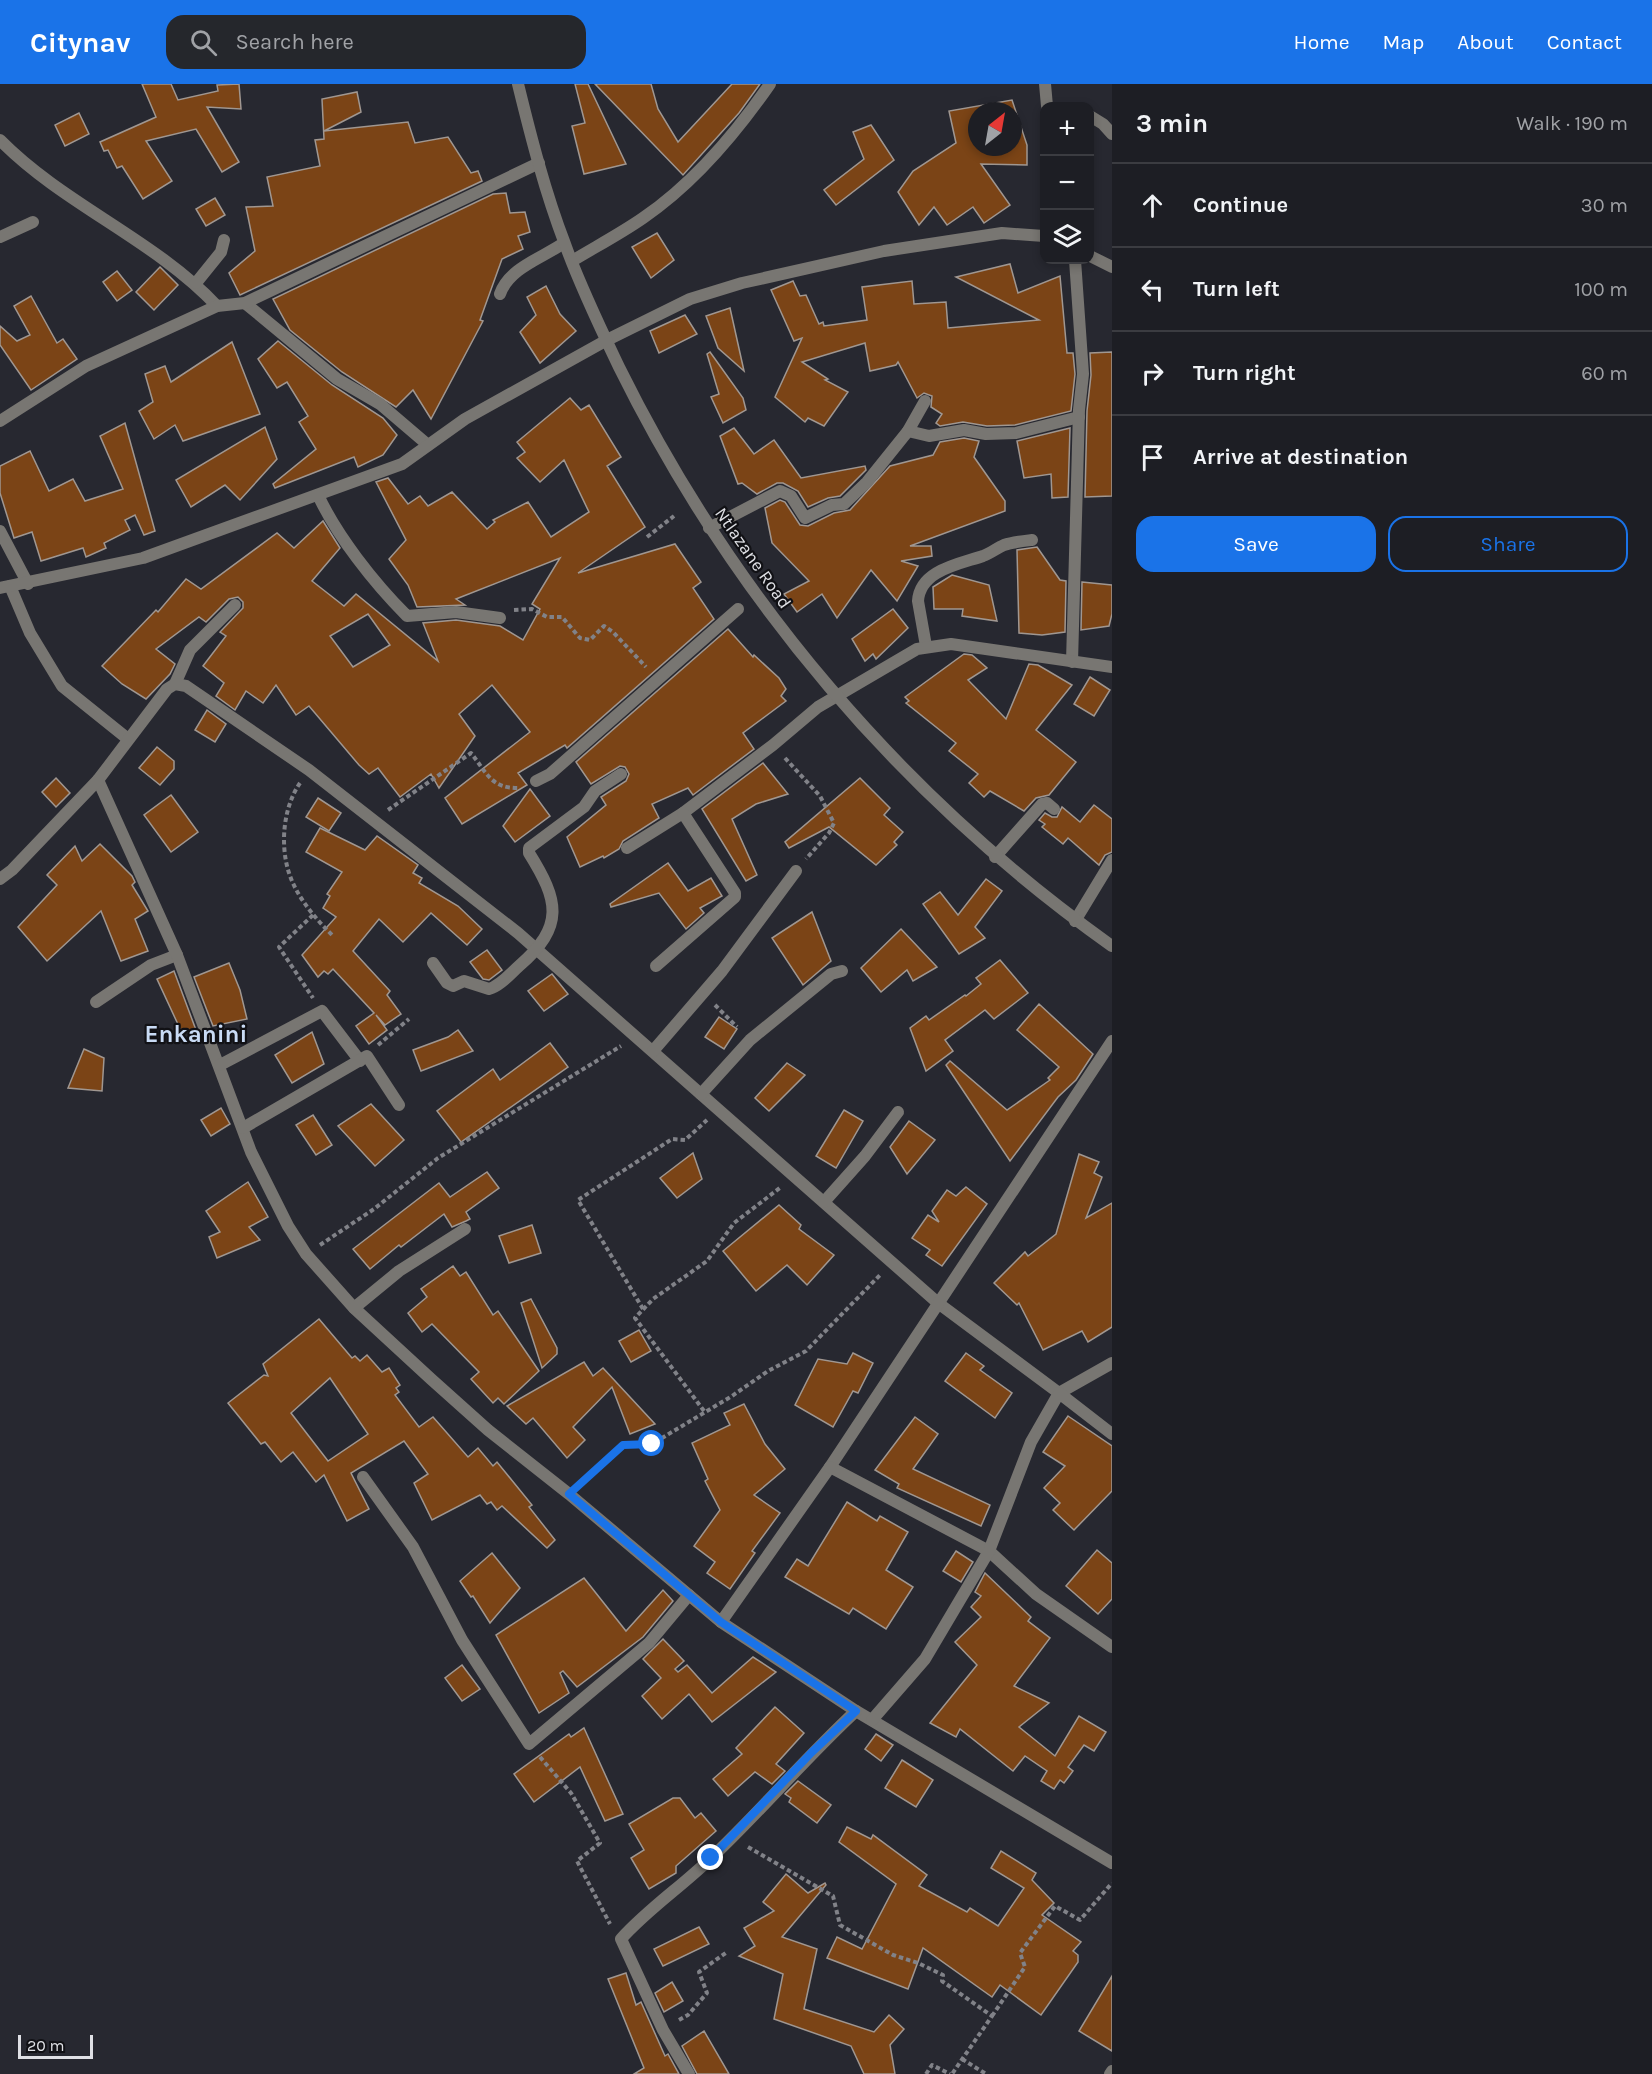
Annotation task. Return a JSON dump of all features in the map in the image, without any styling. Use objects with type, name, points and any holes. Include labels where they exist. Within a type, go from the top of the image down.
[{"type":"street","name":"Ntlazane Road","points":[[518,84],[564,243],[606,340],[649,426],[709,528],[768,613],[838,696],[917,783],[995,857],[1076,921],[1112,946]]},
{"type":"street","points":[[572,261],[644,217],[690,177],[737,131],[770,84]]},
{"type":"street","points":[[1045,84],[1047,102]]},
{"type":"street","points":[[1094,119],[1103,124],[1112,134]]},
{"type":"street","points":[[0,140],[57,188],[136,239],[196,284],[217,306]]},
{"type":"street","points":[[0,421],[86,366],[217,306],[245,303],[539,163]]},
{"type":"street","points":[[0,237],[33,222]]},
{"type":"street","points":[[128,739],[62,686],[5,587],[143,558],[402,464],[465,419],[606,340],[690,299],[742,283],[884,251],[1002,233],[1040,236]]},
{"type":"street","points":[[196,284],[221,252],[224,240]]},
{"type":"street","points":[[500,294],[506,280],[514,273],[564,243]]},
{"type":"street","points":[[1094,258],[1112,267]]},
{"type":"street","points":[[1072,662],[1079,417],[1083,374],[1075,264]]},
{"type":"street","points":[[245,303],[337,379],[380,404],[428,446]]},
{"type":"street","points":[[709,528],[780,491],[790,496],[805,518],[832,505],[844,504],[867,482],[908,431],[925,401]]},
{"type":"street","points":[[908,431],[928,436],[964,430],[986,434],[1016,433],[1079,417]]},
{"type":"street","points":[[318,495],[327,515],[350,547],[406,616],[456,612],[500,618]]},
{"type":"street","points":[[0,531],[28,584]]},
{"type":"street","points":[[926,646],[918,594],[927,582],[953,564],[990,554],[1004,545],[1032,540]]},
{"type":"street","points":[[175,684],[190,650],[235,605]]},
{"type":"street","points":[[536,781],[550,774],[595,732],[660,679],[692,647],[738,609]]},
{"type":"street","points":[[627,848],[683,813],[773,745],[818,707],[917,649],[951,644],[1112,667]]},
{"type":"street","points":[[0,879],[12,870],[98,780],[167,688],[175,684],[186,686],[309,770],[537,950],[938,1303],[1112,1434]]},
{"type":"street","points":[[433,963],[447,982],[453,986],[464,981],[489,989],[537,950],[554,914],[552,897],[544,877],[529,853],[529,848],[584,807],[595,791],[621,774]]},
{"type":"street","points":[[98,780],[177,955],[251,1152],[288,1226],[306,1254],[354,1308],[488,1430],[569,1494],[721,1622],[856,1711],[1112,1863]]},
{"type":"street","points":[[995,857],[1042,804],[1047,803],[1054,809]]},
{"type":"street","points":[[657,966],[735,897],[735,893],[683,813]]},
{"type":"street","points":[[1076,921],[1112,860]]},
{"type":"street","points":[[653,1052],[703,994],[796,872]]},
{"type":"street","points":[[96,1002],[152,965],[177,955]]},
{"type":"street","points":[[701,1094],[750,1040],[831,974],[842,971]]},
{"type":"street","points":[[220,1065],[322,1011],[364,1059],[399,1105]]},
{"type":"street","points":[[721,1622],[830,1467],[1112,1041]]},
{"type":"street","points":[[243,1128],[364,1059]]},
{"type":"street","points":[[824,1202],[865,1156],[898,1112]]},
{"type":"street","points":[[354,1308],[399,1271],[465,1229]]},
{"type":"street","points":[[872,1720],[925,1659],[990,1551],[1031,1442],[1059,1394],[1112,1363]]},
{"type":"street","points":[[830,1467],[990,1551],[1036,1594],[1112,1647]]},
{"type":"street","points":[[363,1477],[413,1547],[462,1640],[529,1744],[649,1643],[689,1595]]},
{"type":"street","points":[[689,2074],[663,2030],[621,1939],[646,1912],[686,1881],[733,1836],[812,1752],[856,1711]]},
{"type":"path","points":[[647,537],[674,516]]},
{"type":"path","points":[[500,618],[517,608],[532,609],[547,617],[562,617],[580,638],[590,640],[604,626],[613,632],[660,679]]},
{"type":"path","points":[[773,745],[820,796],[834,823],[829,833],[796,872]]},
{"type":"path","points":[[373,820],[471,753],[495,784],[506,789],[524,788],[536,781]]},
{"type":"path","points":[[309,770],[292,795],[285,821],[285,850],[291,880],[313,915],[333,936]]},
{"type":"path","points":[[313,915],[279,947],[322,1011]]},
{"type":"path","points":[[703,994],[750,1040]]},
{"type":"path","points":[[364,1059],[409,1019]]},
{"type":"path","points":[[306,1254],[374,1209],[438,1158],[636,1037]]},
{"type":"path","points":[[643,1309],[578,1200],[672,1139],[685,1140],[718,1109]]},
{"type":"path","points":[[704,1411],[635,1318],[652,1299],[707,1261],[734,1223],[795,1176]]},
{"type":"path","points":[[569,1494],[623,1445],[652,1444],[768,1371],[806,1351],[892,1263]]},
{"type":"path","points":[[529,1744],[571,1793],[600,1843],[577,1861],[604,1916],[621,1939]]},
{"type":"path","points":[[733,1836],[761,1857],[833,1896],[840,1925],[893,1955],[918,1963],[943,1975],[942,1981],[992,2016]]},
{"type":"path","points":[[926,2074],[932,2065],[951,2074],[962,2060],[1025,1967],[1020,1953],[1055,1906],[1080,1920],[1112,1884]]},
{"type":"path","points":[[663,2030],[687,2015],[707,1993],[699,1972],[727,1952]]},
{"type":"path","points":[[962,2060],[986,2074]]},
{"type":"building","points":[[142,84],[171,84],[178,100],[218,91],[217,85],[239,84],[241,109],[207,107],[239,162],[222,172],[196,129],[146,141],[172,181],[143,199],[122,166],[117,168],[108,150],[104,151],[100,142],[156,117]]},
{"type":"building","points":[[575,84],[588,84],[626,164],[584,174],[572,126],[585,123]]},
{"type":"building","points":[[595,84],[651,84],[658,109],[678,142],[732,84],[760,84],[739,113],[683,175]]},
{"type":"building","points":[[357,92],[361,112],[324,131],[408,122],[415,143],[448,137],[471,173],[478,171],[482,181],[240,295],[229,273],[255,251],[246,207],[273,206],[267,177],[320,166],[315,140],[324,139],[322,99]]},
{"type":"building","points":[[968,108],[968,156],[1022,156],[1022,130],[1027,145],[1027,165],[981,164],[1010,205],[984,223],[973,207],[947,225],[934,207],[919,225],[898,192],[913,171],[956,143],[949,111]]},
{"type":"building","points":[[79,113],[89,134],[65,146],[55,125]]},
{"type":"building","points":[[871,125],[894,160],[836,205],[824,190],[864,159],[853,132]]},
{"type":"building","points":[[506,193],[510,213],[525,212],[530,232],[518,236],[523,249],[502,259],[480,320],[483,321],[431,419],[413,390],[396,407],[342,372],[290,330],[273,299],[493,194]]},
{"type":"building","points":[[215,198],[225,215],[206,226],[196,209]]},
{"type":"building","points":[[657,233],[674,260],[651,278],[632,247]]},
{"type":"building","points":[[1010,264],[1018,293],[1060,276],[1067,353],[1073,353],[1075,374],[1071,411],[1015,425],[987,426],[963,422],[940,426],[936,423],[942,414],[931,407],[932,396],[924,393],[917,398],[898,362],[896,365],[870,371],[865,343],[802,362],[828,379],[825,380],[848,392],[824,426],[808,418],[805,422],[775,397],[802,338],[794,341],[771,290],[793,281],[800,296],[806,295],[819,324],[823,322],[824,326],[867,320],[862,287],[912,281],[914,304],[946,302],[948,328],[1039,320],[956,277]]},
{"type":"building","points":[[160,267],[178,285],[154,310],[136,292]]},
{"type":"building","points":[[117,271],[132,290],[117,301],[103,282]]},
{"type":"building","points":[[546,286],[560,314],[576,331],[540,363],[520,332],[536,315],[527,297]]},
{"type":"building","points":[[31,296],[57,343],[63,339],[77,359],[31,390],[0,345],[0,326],[17,341],[30,335],[14,306]]},
{"type":"building","points":[[730,308],[744,371],[718,348],[706,316]]},
{"type":"building","points":[[685,315],[697,334],[659,353],[650,331]]},
{"type":"building","points":[[278,341],[332,385],[383,418],[397,435],[383,455],[358,467],[354,457],[275,488],[273,484],[316,449],[299,422],[308,416],[287,382],[277,388],[258,359]]},
{"type":"building","points":[[232,342],[260,414],[183,441],[175,425],[154,439],[139,411],[153,402],[145,374],[165,366],[171,382]]},
{"type":"building","points":[[710,352],[743,398],[746,410],[723,423],[711,397],[719,394],[707,354]]},
{"type":"building","points":[[1112,352],[1112,496],[1085,497],[1090,353]]},
{"type":"building","points":[[570,398],[581,410],[589,405],[621,457],[607,466],[645,527],[578,573],[675,544],[701,582],[693,588],[714,619],[567,748],[565,745],[518,773],[527,785],[462,824],[445,798],[530,732],[492,685],[459,714],[475,736],[439,788],[431,774],[400,797],[378,768],[369,774],[359,765],[309,706],[296,715],[276,685],[263,703],[246,691],[235,710],[216,696],[224,683],[203,666],[226,636],[220,632],[243,608],[243,602],[238,597],[229,599],[206,622],[199,617],[156,649],[175,664],[170,674],[146,699],[122,684],[102,666],[156,610],[158,612],[186,579],[201,589],[277,533],[294,548],[323,521],[340,548],[312,581],[344,606],[356,594],[438,661],[423,623],[456,620],[500,626],[523,640],[540,609],[532,604],[560,558],[456,599],[465,605],[417,607],[408,585],[389,559],[406,540],[376,482],[388,478],[408,504],[420,496],[428,506],[452,492],[487,529],[495,522],[493,520],[528,502],[551,537],[589,512],[564,460],[540,482],[517,458],[525,452],[517,442]],"holes":[[[368,614],[390,645],[353,667],[330,636]]]},
{"type":"building","points":[[125,423],[155,531],[144,535],[135,515],[125,520],[130,530],[104,543],[106,548],[86,557],[83,548],[41,561],[32,532],[14,538],[0,493],[0,466],[30,451],[49,491],[73,479],[85,501],[123,489],[100,436]]},
{"type":"building","points":[[265,427],[277,459],[240,500],[225,485],[191,507],[176,480]]},
{"type":"building","points":[[734,428],[754,454],[774,440],[801,478],[865,466],[866,470],[840,496],[828,498],[808,507],[798,491],[783,483],[777,483],[757,494],[742,483],[738,484],[720,436]]},
{"type":"building","points":[[1070,428],[1068,497],[1052,498],[1051,474],[1024,478],[1017,441]]},
{"type":"building","points":[[964,438],[979,441],[974,457],[1005,501],[1005,511],[910,546],[931,546],[932,556],[901,561],[918,566],[897,601],[871,570],[837,618],[822,594],[797,612],[784,594],[809,581],[772,543],[765,508],[780,500],[785,502],[800,525],[808,526],[834,513],[850,510],[890,466],[933,455],[940,442]]},
{"type":"building","points":[[1037,547],[1060,580],[1066,581],[1065,632],[1042,635],[1019,633],[1017,550]]},
{"type":"building","points":[[952,575],[989,585],[997,621],[962,616],[963,609],[934,609],[933,587]]},
{"type":"building","points":[[1082,582],[1112,585],[1112,614],[1109,626],[1081,630]]},
{"type":"building","points":[[893,609],[908,628],[876,659],[873,654],[865,661],[852,639]]},
{"type":"building","points":[[728,629],[753,657],[754,655],[779,678],[786,689],[781,696],[786,701],[743,733],[754,749],[693,795],[688,788],[652,804],[659,818],[623,841],[619,849],[604,858],[603,856],[580,867],[567,837],[606,805],[601,797],[626,781],[629,774],[625,767],[620,766],[591,784],[576,762]]},
{"type":"building","points":[[964,654],[972,655],[987,668],[968,680],[1006,719],[1029,664],[1038,665],[1072,685],[1036,730],[1076,762],[1049,795],[1036,798],[1024,811],[990,791],[984,797],[969,783],[978,774],[949,751],[956,743],[906,703],[909,701],[905,697]]},
{"type":"building","points":[[1090,677],[1110,690],[1094,716],[1074,704]]},
{"type":"building","points":[[207,710],[226,724],[215,742],[195,730]]},
{"type":"building","points":[[157,747],[174,761],[174,769],[160,785],[139,768]]},
{"type":"building","points":[[763,763],[788,794],[756,804],[732,819],[757,875],[746,881],[702,809]]},
{"type":"building","points":[[56,778],[70,793],[56,807],[42,792]]},
{"type":"building","points":[[860,778],[890,808],[884,815],[903,832],[894,842],[897,845],[876,865],[829,827],[789,848],[785,842]]},
{"type":"building","points":[[530,789],[550,816],[515,842],[503,826]]},
{"type":"building","points":[[171,795],[198,832],[171,852],[144,815]]},
{"type":"building","points":[[318,798],[341,813],[329,831],[306,817]]},
{"type":"building","points":[[1094,805],[1112,819],[1112,852],[1105,855],[1099,865],[1068,838],[1063,844],[1042,827],[1045,824],[1039,820],[1045,813],[1057,817],[1062,807],[1080,822]]},
{"type":"building","points":[[320,828],[365,850],[377,836],[418,865],[413,873],[422,878],[419,883],[458,906],[482,929],[467,945],[431,913],[403,942],[379,919],[353,951],[390,991],[387,995],[401,1014],[385,1025],[376,1015],[387,1030],[369,1044],[356,1026],[374,1013],[333,969],[328,974],[324,971],[318,977],[302,955],[336,917],[323,908],[330,896],[327,894],[342,872],[306,852]]},
{"type":"building","points":[[100,844],[132,876],[135,882],[132,885],[148,911],[135,919],[148,951],[121,961],[101,911],[47,961],[18,927],[57,885],[47,875],[75,846],[82,861]]},
{"type":"building","points":[[668,863],[688,891],[711,878],[722,896],[700,908],[704,913],[686,929],[659,893],[611,907],[610,904]]},
{"type":"building","points":[[986,879],[1002,891],[975,927],[985,938],[959,954],[923,904],[940,892],[958,915]]},
{"type":"building","points":[[812,912],[831,961],[803,985],[772,938]]},
{"type":"building","points":[[901,929],[937,967],[913,981],[907,970],[881,992],[861,968]]},
{"type":"building","points":[[487,950],[502,970],[489,980],[483,979],[470,962]]},
{"type":"building","points":[[1000,960],[1028,993],[994,1019],[985,1010],[945,1040],[953,1051],[926,1071],[910,1028],[926,1016],[929,1020],[966,996],[981,984],[976,978]]},
{"type":"building","points":[[229,963],[240,990],[247,1019],[213,1026],[194,977]]},
{"type":"building","points":[[174,971],[196,1030],[182,1033],[157,979]]},
{"type":"building","points":[[552,974],[568,994],[544,1011],[528,991]]},
{"type":"building","points":[[1039,1004],[1093,1054],[1076,1080],[1058,1097],[1010,1161],[946,1065],[950,1061],[1007,1110],[1050,1080],[1048,1078],[1059,1067],[1017,1030]]},
{"type":"building","points":[[719,1017],[737,1029],[724,1049],[705,1037]]},
{"type":"building","points":[[458,1030],[473,1051],[421,1071],[413,1050],[448,1037]]},
{"type":"building","points":[[312,1032],[324,1064],[292,1083],[275,1055]]},
{"type":"building","points":[[550,1043],[568,1067],[461,1142],[437,1111],[493,1069],[500,1080]]},
{"type":"building","points":[[84,1049],[104,1058],[102,1091],[68,1088]]},
{"type":"building","points":[[787,1063],[805,1075],[769,1111],[755,1098]]},
{"type":"building","points":[[371,1104],[404,1140],[375,1166],[338,1126]]},
{"type":"building","points":[[221,1108],[230,1124],[211,1136],[201,1120]]},
{"type":"building","points":[[844,1110],[863,1121],[836,1168],[816,1156]]},
{"type":"building","points":[[313,1115],[332,1145],[316,1155],[296,1125]]},
{"type":"building","points":[[909,1121],[935,1140],[907,1174],[890,1147]]},
{"type":"building","points":[[693,1153],[702,1179],[677,1198],[660,1178]]},
{"type":"building","points":[[1079,1154],[1099,1162],[1094,1173],[1102,1177],[1086,1218],[1112,1203],[1112,1327],[1088,1342],[1082,1331],[1043,1350],[1019,1303],[1017,1305],[994,1283],[1025,1252],[1028,1256],[1056,1234]]},
{"type":"building","points":[[487,1172],[499,1188],[466,1212],[470,1219],[452,1227],[444,1214],[401,1247],[399,1245],[370,1269],[353,1249],[439,1183],[450,1197]]},
{"type":"building","points":[[248,1182],[268,1217],[249,1227],[260,1240],[217,1258],[209,1237],[220,1232],[206,1211]]},
{"type":"building","points":[[966,1187],[987,1204],[942,1266],[926,1255],[930,1250],[912,1238],[928,1215],[939,1222],[932,1211],[947,1190],[956,1196]]},
{"type":"building","points":[[779,1205],[801,1225],[799,1229],[834,1255],[807,1285],[787,1265],[756,1291],[723,1251]]},
{"type":"building","points":[[532,1225],[541,1253],[509,1263],[499,1236]]},
{"type":"building","points":[[453,1266],[460,1276],[466,1272],[493,1315],[498,1311],[539,1371],[504,1404],[498,1398],[493,1403],[471,1379],[479,1372],[432,1324],[422,1332],[408,1313],[427,1297],[421,1289]]},
{"type":"building","points":[[531,1299],[557,1348],[557,1354],[542,1368],[521,1303]]},
{"type":"building","points":[[319,1319],[352,1358],[355,1356],[360,1361],[367,1355],[382,1372],[389,1368],[400,1385],[396,1388],[399,1392],[395,1395],[419,1427],[433,1417],[468,1457],[478,1448],[493,1466],[497,1462],[532,1505],[529,1507],[555,1540],[547,1548],[502,1506],[497,1510],[491,1502],[487,1504],[480,1495],[432,1520],[414,1483],[428,1474],[404,1441],[351,1473],[369,1509],[347,1521],[324,1475],[316,1482],[293,1452],[281,1462],[265,1442],[261,1444],[228,1403],[264,1375],[268,1376],[263,1364]],"holes":[[[330,1378],[368,1434],[328,1461],[291,1413]]]},
{"type":"building","points":[[639,1330],[651,1351],[631,1362],[619,1341]]},
{"type":"building","points":[[853,1353],[873,1363],[858,1393],[853,1391],[833,1427],[795,1405],[818,1359],[847,1364]]},
{"type":"building","points":[[966,1353],[984,1366],[980,1370],[1012,1393],[995,1418],[945,1381]]},
{"type":"building","points":[[584,1362],[593,1376],[603,1368],[655,1424],[630,1434],[612,1387],[573,1427],[585,1440],[567,1458],[533,1418],[526,1424],[507,1406]]},
{"type":"building","points":[[744,1404],[765,1444],[785,1469],[754,1495],[780,1513],[752,1551],[755,1553],[730,1589],[707,1573],[715,1562],[694,1546],[720,1510],[705,1481],[708,1479],[692,1443],[730,1425],[724,1413]]},
{"type":"building","points":[[1068,1416],[1112,1446],[1112,1491],[1074,1530],[1053,1510],[1060,1503],[1044,1488],[1065,1466],[1043,1452]]},
{"type":"building","points":[[915,1417],[938,1434],[913,1469],[990,1505],[981,1526],[897,1488],[899,1484],[875,1470]]},
{"type":"building","points":[[847,1502],[877,1521],[880,1516],[908,1532],[886,1570],[913,1587],[886,1629],[853,1608],[849,1614],[785,1577],[797,1559],[808,1566]]},
{"type":"building","points":[[1097,1550],[1112,1563],[1112,1599],[1098,1614],[1066,1586]]},
{"type":"building","points":[[956,1551],[973,1562],[961,1582],[943,1571]]},
{"type":"building","points":[[492,1553],[520,1588],[490,1623],[473,1596],[471,1597],[460,1581]]},
{"type":"building","points":[[985,1573],[1031,1617],[1028,1621],[1050,1638],[1014,1686],[1049,1703],[1019,1727],[1055,1756],[1079,1716],[1106,1732],[1094,1751],[1084,1745],[1068,1767],[1073,1771],[1064,1783],[1060,1780],[1054,1789],[1041,1781],[1047,1771],[1025,1756],[1013,1771],[960,1729],[956,1737],[930,1723],[977,1665],[955,1642],[981,1617],[971,1607],[981,1596],[975,1592]]},
{"type":"building","points":[[584,1578],[626,1631],[663,1590],[673,1601],[643,1637],[577,1687],[563,1671],[560,1673],[569,1693],[539,1713],[496,1635]]},
{"type":"building","points":[[663,1639],[684,1661],[675,1669],[678,1672],[687,1665],[712,1693],[753,1657],[776,1672],[712,1722],[689,1694],[662,1719],[642,1696],[661,1678],[643,1659]]},
{"type":"building","points":[[462,1665],[480,1689],[462,1701],[445,1678]]},
{"type":"building","points":[[775,1707],[804,1733],[776,1764],[785,1771],[772,1784],[755,1772],[728,1796],[713,1779],[742,1754],[736,1748]]},
{"type":"building","points":[[584,1728],[623,1814],[605,1821],[580,1767],[534,1802],[514,1774],[569,1734],[571,1737]]},
{"type":"building","points":[[876,1734],[893,1745],[881,1761],[865,1749]]},
{"type":"building","points":[[902,1760],[933,1780],[916,1807],[885,1788]]},
{"type":"building","points":[[798,1781],[831,1805],[817,1823],[789,1802],[791,1798],[785,1794]]},
{"type":"building","points":[[673,1798],[680,1798],[695,1818],[701,1813],[716,1831],[676,1866],[676,1873],[649,1889],[631,1858],[644,1850],[629,1824]]},
{"type":"building","points":[[847,1827],[871,1839],[873,1835],[927,1875],[919,1886],[967,1912],[970,1908],[998,1926],[1024,1888],[991,1868],[1001,1851],[1036,1873],[1032,1880],[1054,1903],[1042,1915],[1081,1942],[1073,1951],[1078,1955],[1078,1962],[1041,2015],[1000,1985],[992,1997],[923,1948],[908,1989],[827,1958],[837,1937],[862,1949],[896,1884],[839,1842]]},
{"type":"building","points":[[786,1874],[808,1893],[825,1883],[826,1885],[782,1937],[817,1949],[804,2009],[874,2032],[889,2015],[904,2029],[890,2045],[895,2074],[864,2074],[851,2046],[774,2019],[783,1974],[739,1956],[755,1946],[744,1928],[774,1911],[763,1902]]},
{"type":"building","points":[[699,1927],[709,1944],[663,1966],[654,1949]]},
{"type":"building","points":[[626,1973],[636,2005],[641,2002],[665,2056],[668,2054],[679,2074],[634,2074],[644,2068],[608,1979]]},
{"type":"building","points":[[1112,1976],[1112,2051],[1079,2031]]},
{"type":"building","points":[[672,1982],[683,2001],[664,2012],[655,1993]]},
{"type":"building","points":[[704,2031],[729,2074],[697,2074],[682,2046]]},
{"type":"district","name":"Enkanini","points":[[196,1034]]},
{"type":"route","points":[[652,1444],[623,1445],[569,1494],[721,1622],[856,1711],[812,1752],[711,1858]]}]
